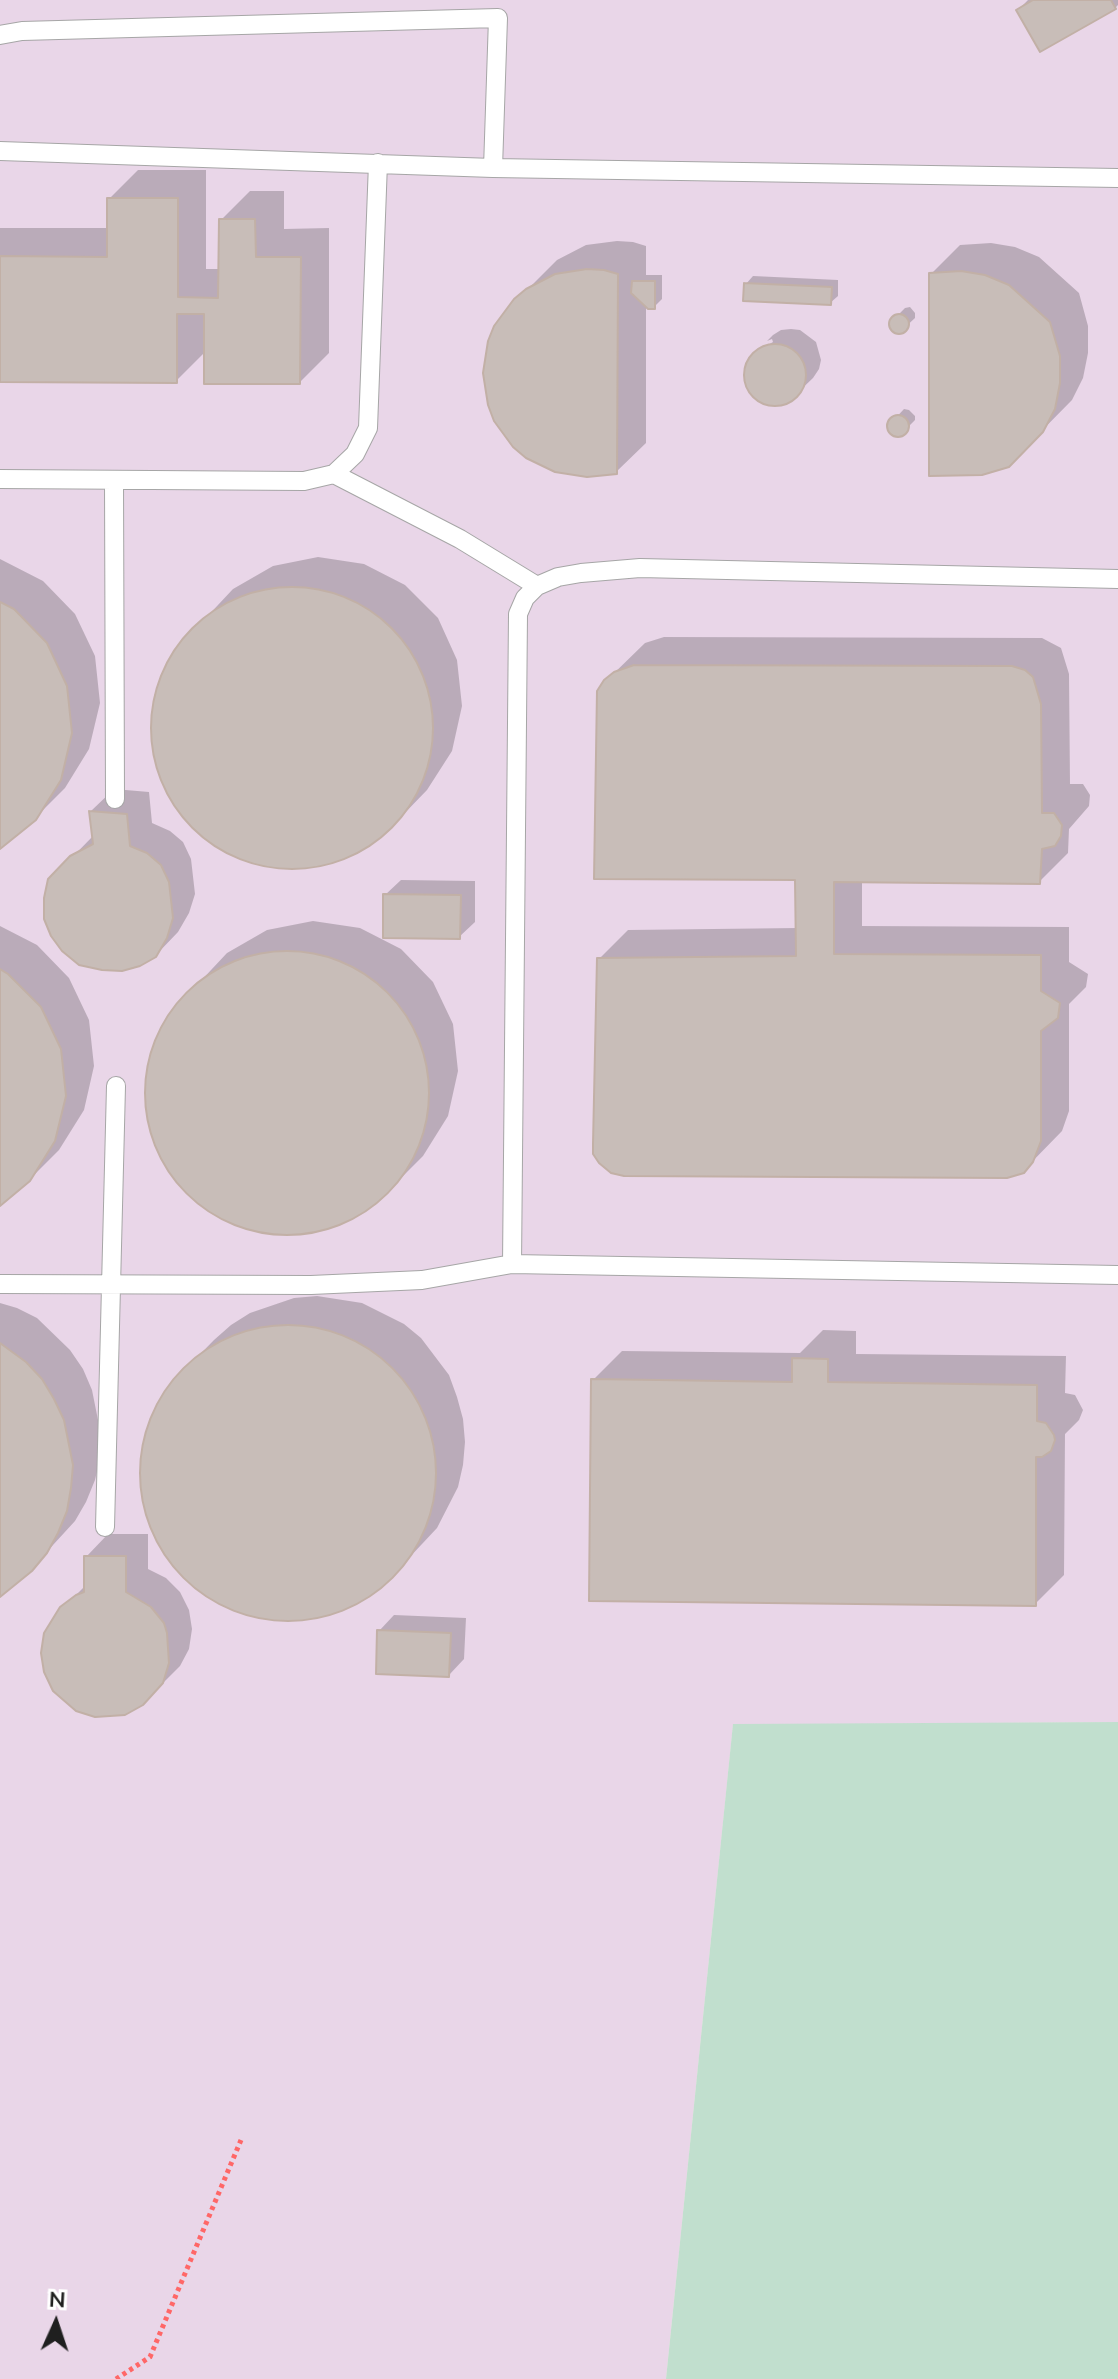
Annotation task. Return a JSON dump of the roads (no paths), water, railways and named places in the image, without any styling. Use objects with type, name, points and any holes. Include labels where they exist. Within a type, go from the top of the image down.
[{"type":"lane","points":[[0,35],[22,31],[499,9],[493,168]]},
{"type":"lane","points":[[0,151],[493,168],[1118,178]]},
{"type":"lane","points":[[0,479],[304,481],[334,474],[355,454],[368,428],[378,163]]},
{"type":"lane","points":[[334,474],[460,539],[537,586]]},
{"type":"lane","points":[[114,480],[115,799]]},
{"type":"lane","points":[[512,1264],[518,614],[525,598],[537,586],[558,577],[640,568],[1118,579]]},
{"type":"lane","points":[[105,1527],[116,1086]]},
{"type":"lane","points":[[0,1284],[311,1285],[422,1280],[512,1264],[1118,1275]]}]
